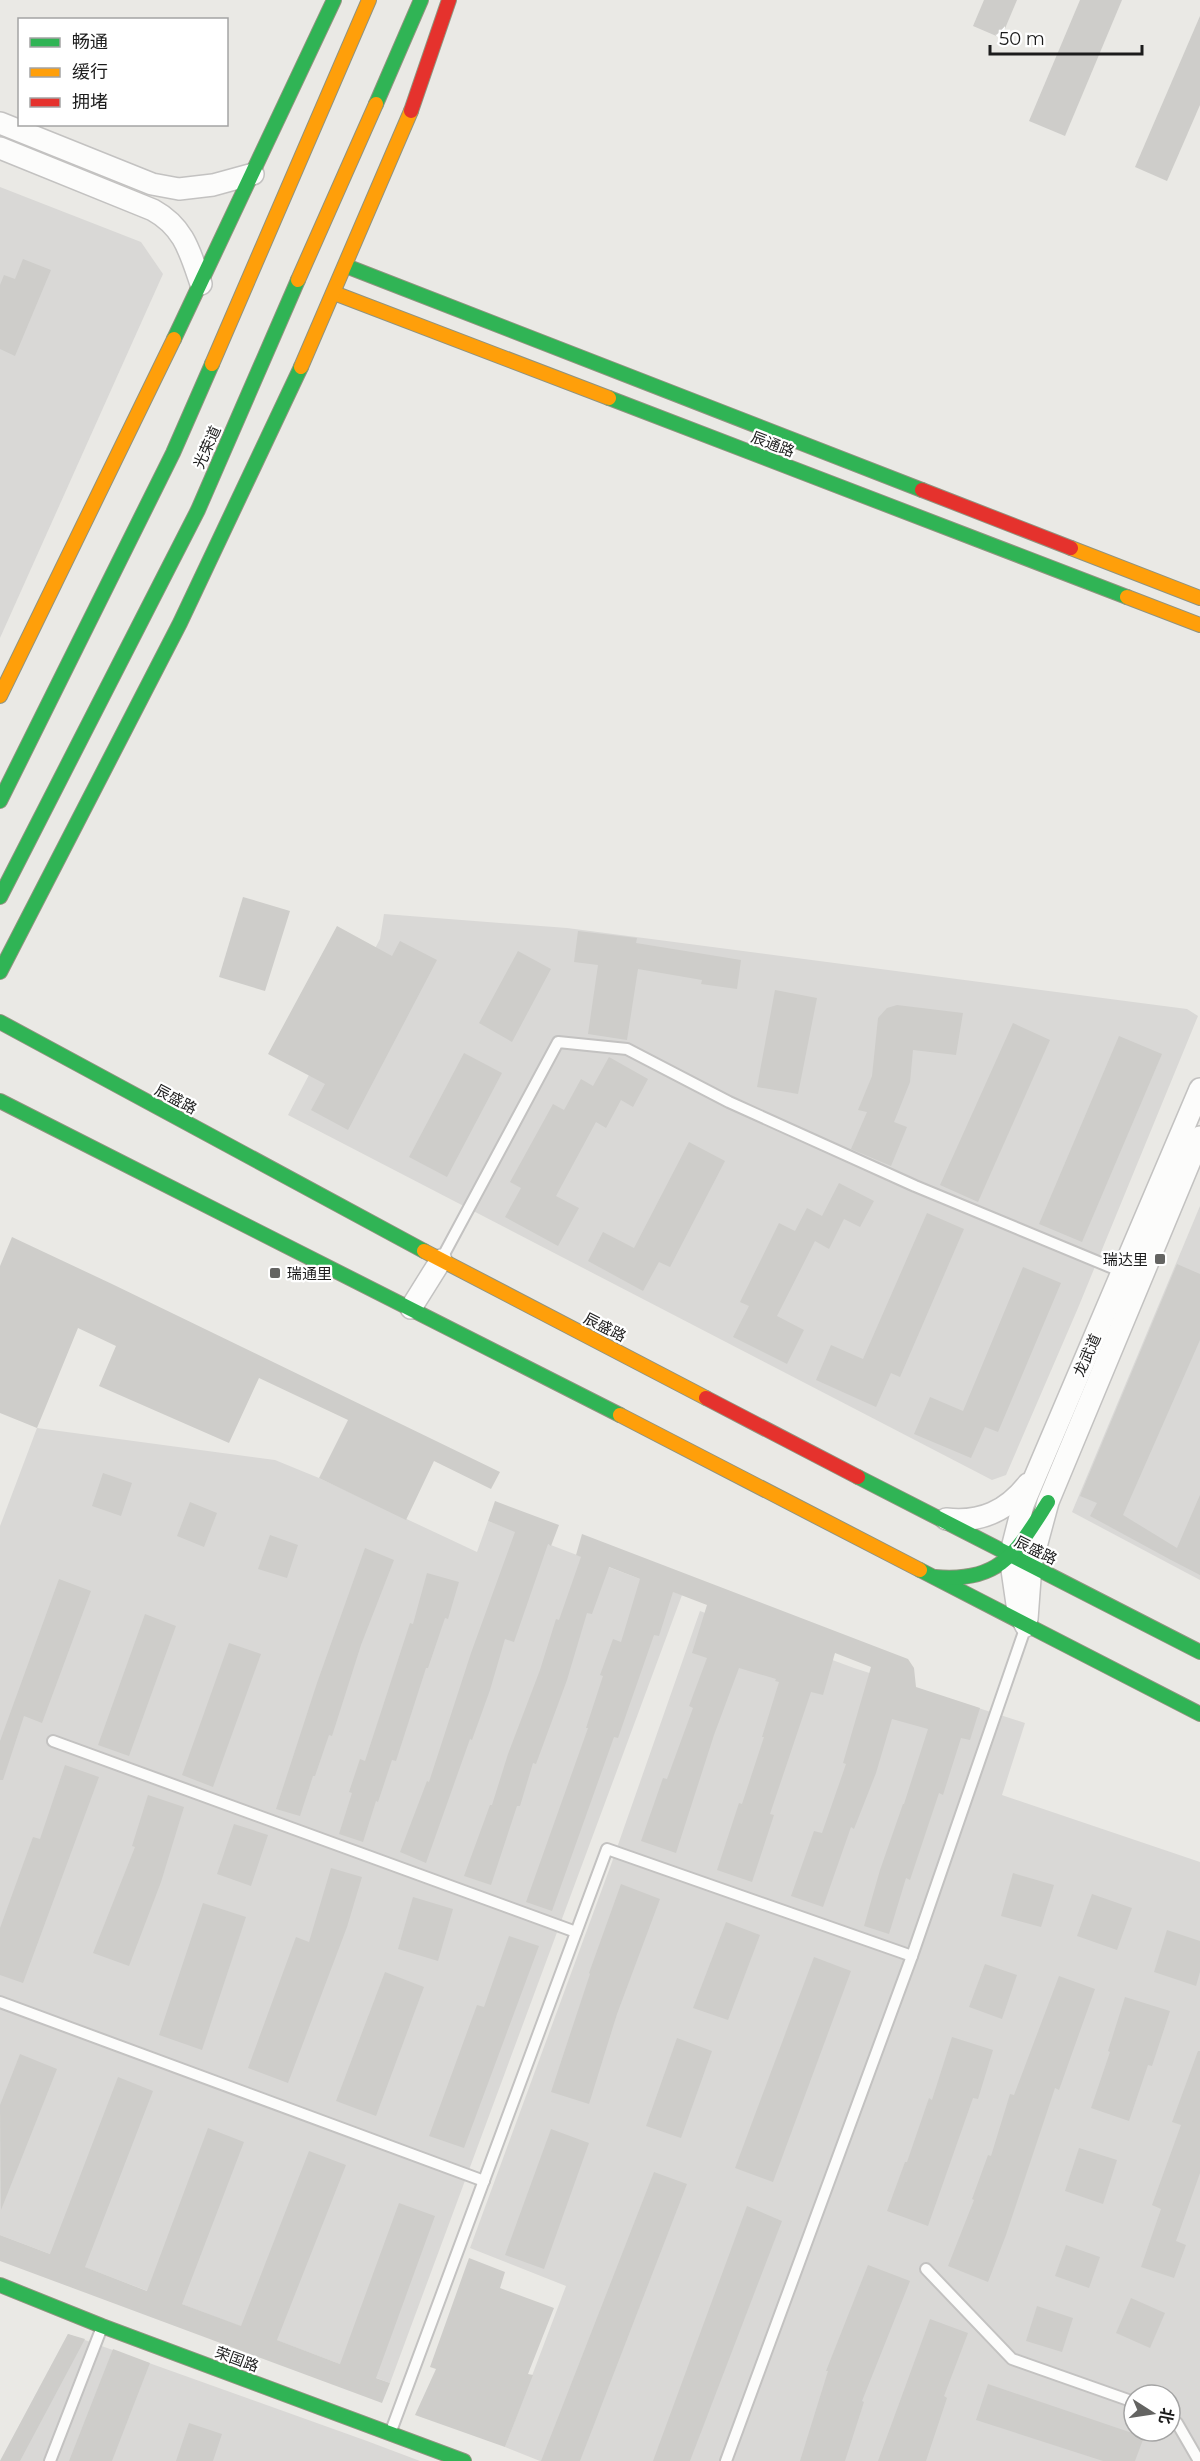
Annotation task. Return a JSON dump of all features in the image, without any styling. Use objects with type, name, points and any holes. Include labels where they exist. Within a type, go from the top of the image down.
[{"type":"main road","points":[[0,696],[201,284],[334,0]]},
{"type":"main road","name":"光荣道","points":[[0,801],[173,453],[369,0]]},
{"type":"main road","name":"光荣道","points":[[0,897],[198,510],[421,0]]},
{"type":"main road","points":[[0,972],[116,752],[281,417],[435,51],[449,0]]},
{"type":"main road","name":"辰通路","points":[[346,266],[1200,598]]},
{"type":"main road","name":"辰通路","points":[[334,293],[1200,625]]},
{"type":"main road","name":"辰盛路","points":[[0,1023],[441,1260],[1010,1556],[1200,1652]]},
{"type":"main road","points":[[0,1101],[411,1308],[1200,1714]]},
{"type":"main road","points":[[929,1576],[972,1578],[989,1572],[1010,1556],[1048,1502]]},
{"type":"main road","name":"荣国路","points":[[0,2285],[102,2326],[464,2461]]},
{"type":"street","points":[[0,123],[152,184],[179,189],[213,185],[253,174]]},
{"type":"street","points":[[0,148],[168,218],[180,233],[190,252],[201,284]]},
{"type":"street","name":"龙武道","points":[[1026,1626],[1018,1611],[1010,1556],[1023,1505],[1131,1276],[1200,1091]]},
{"type":"street","points":[[1026,1626],[1031,1565],[1048,1502],[1131,1276],[1200,1137]]},
{"type":"street","points":[[411,1308],[441,1260]]},
{"type":"street","points":[[936,1517],[972,1520],[1000,1511],[1021,1493],[1036,1474]]},
{"type":"lane","points":[[441,1260],[558,1042],[627,1049],[729,1102],[915,1186],[1131,1276]]},
{"type":"lane","points":[[726,2461],[912,1956],[1026,1626]]},
{"type":"lane","points":[[53,1741],[576,1932]]},
{"type":"lane","points":[[390,2433],[607,1849],[912,1956]]},
{"type":"lane","points":[[0,2002],[484,2181]]},
{"type":"lane","points":[[926,2269],[1012,2359],[1122,2398]]},
{"type":"lane","points":[[50,2461],[102,2326]]},
{"type":"lane","points":[[1182,2431],[1198,2461]]},
{"type":"shaded area","points":[[0,187],[141,242],[163,274],[0,638]]},
{"type":"shaded area","points":[[384,914],[567,928],[1187,1009],[1198,1016],[1078,1308],[1006,1475],[992,1480],[288,1115],[380,939]]},
{"type":"shaded area","name":"瑞达里","points":[[1200,1206],[1200,1580],[1072,1512]]},
{"type":"shaded area","points":[[37,1428],[275,1460],[319,1478],[477,1552],[488,1521],[682,1595],[390,2383],[0,2235],[0,1526]]},
{"type":"shaded area","points":[[700,1611],[854,1668],[1025,1723],[1002,1795],[1200,1862],[1200,2461],[540,2461],[505,2447],[566,2286],[470,2248],[612,1862]]},
{"type":"shaded area","points":[[68,2334],[367,2441],[420,2461],[0,2461]]},
{"type":"building","points":[[984,0],[1017,0],[1001,38],[973,26]]},
{"type":"building","points":[[1080,0],[1122,0],[1065,136],[1029,121]]},
{"type":"building","points":[[1200,16],[1200,105],[1167,181],[1135,167]]},
{"type":"building","points":[[23,259],[51,270],[15,356],[0,349],[0,285],[4,275],[15,279]]},
{"type":"building","points":[[243,897],[290,911],[265,991],[219,977]]},
{"type":"building","points":[[337,926],[392,956],[400,941],[437,960],[348,1130],[311,1110],[325,1084],[268,1054]]},
{"type":"building","points":[[578,931],[637,938],[636,943],[741,960],[737,989],[701,984],[702,980],[638,969],[627,1040],[588,1034],[598,965],[574,962]]},
{"type":"building","points":[[518,951],[551,969],[512,1042],[479,1023]]},
{"type":"building","points":[[775,990],[817,998],[798,1094],[757,1087]]},
{"type":"building","points":[[897,1005],[963,1013],[956,1055],[913,1050],[910,1082],[894,1122],[907,1127],[891,1166],[851,1149],[867,1112],[858,1110],[872,1076],[878,1018],[887,1008]]},
{"type":"building","points":[[1013,1023],[1050,1040],[978,1202],[940,1185]]},
{"type":"building","points":[[1119,1036],[1162,1054],[1082,1242],[1039,1224]]},
{"type":"building","points":[[464,1053],[502,1073],[447,1177],[409,1157]]},
{"type":"building","points":[[609,1057],[648,1079],[633,1107],[621,1100],[606,1128],[596,1122],[556,1196],[579,1208],[558,1246],[505,1217],[521,1188],[510,1182],[553,1104],[564,1110],[581,1079],[593,1086]]},
{"type":"building","points":[[689,1142],[725,1161],[670,1267],[659,1262],[643,1291],[588,1261],[603,1232],[634,1248]]},
{"type":"building","points":[[839,1183],[874,1201],[860,1227],[844,1219],[829,1249],[815,1241],[777,1316],[804,1330],[787,1364],[733,1337],[749,1306],[740,1302],[779,1223],[795,1231],[807,1208],[822,1216]]},
{"type":"building","points":[[927,1213],[964,1229],[900,1377],[891,1373],[876,1407],[816,1380],[831,1345],[863,1359]]},
{"type":"building","points":[[12,1237],[500,1472],[491,1489],[434,1461],[406,1520],[319,1478],[348,1420],[259,1378],[229,1443],[99,1386],[116,1346],[78,1328],[37,1428],[0,1413],[0,1266]]},
{"type":"building","points":[[1177,1264],[1200,1274],[1200,1340],[1123,1515],[1177,1548],[1200,1495],[1200,1575],[1090,1516],[1097,1503],[1080,1496]]},
{"type":"building","points":[[1023,1267],[1061,1283],[998,1432],[985,1427],[971,1458],[914,1434],[930,1397],[963,1411]]},
{"type":"building","points":[[103,1473],[132,1483],[121,1516],[92,1506]]},
{"type":"building","points":[[495,1501],[559,1525],[551,1546],[548,1544],[514,1642],[505,1639],[490,1690],[426,1863],[400,1852],[427,1781],[429,1782],[471,1653],[515,1532],[488,1521]]},
{"type":"building","points":[[190,1502],[217,1513],[204,1547],[177,1536]]},
{"type":"building","points":[[582,1534],[908,1659],[914,1668],[916,1687],[980,1708],[970,1740],[961,1738],[943,1795],[939,1793],[910,1880],[906,1878],[889,1934],[864,1926],[880,1870],[928,1729],[892,1719],[876,1773],[854,1829],[851,1827],[823,1907],[791,1896],[814,1831],[822,1833],[846,1764],[843,1763],[871,1667],[835,1653],[823,1695],[811,1692],[770,1814],[774,1815],[752,1882],[717,1870],[764,1737],[762,1737],[779,1682],[775,1681],[776,1679],[739,1668],[714,1735],[676,1853],[641,1841],[663,1778],[667,1779],[693,1708],[689,1706],[707,1658],[692,1653],[707,1605],[673,1592],[659,1636],[654,1635],[618,1738],[614,1737],[552,1911],[526,1902],[588,1728],[586,1728],[603,1676],[600,1675],[613,1639],[621,1642],[640,1579],[609,1567],[592,1614],[587,1613],[567,1680],[536,1764],[533,1763],[520,1806],[517,1806],[491,1885],[464,1876],[490,1805],[492,1805],[556,1619],[559,1620],[581,1557],[576,1555]]},
{"type":"building","points":[[270,1535],[298,1545],[287,1578],[258,1569]]},
{"type":"building","points":[[365,1548],[394,1560],[361,1645],[332,1736],[329,1735],[300,1816],[276,1809],[317,1683]]},
{"type":"building","points":[[427,1573],[459,1582],[448,1619],[445,1618],[428,1668],[426,1668],[396,1761],[392,1760],[363,1842],[339,1834],[360,1759],[365,1761],[410,1623],[413,1624]]},
{"type":"building","points":[[59,1579],[91,1591],[42,1723],[24,1716],[3,1780],[0,1780],[0,1741]]},
{"type":"building","points":[[145,1614],[176,1626],[129,1756],[98,1745]]},
{"type":"building","points":[[229,1643],[261,1654],[213,1787],[182,1775]]},
{"type":"building","points":[[65,1765],[99,1777],[23,1983],[0,1975],[0,1928],[33,1837],[40,1839]]},
{"type":"building","points":[[148,1795],[184,1807],[161,1882],[129,1966],[93,1953],[135,1847],[132,1846]]},
{"type":"building","points":[[234,1824],[268,1835],[251,1886],[217,1874]]},
{"type":"building","points":[[331,1868],[362,1877],[347,1927],[288,2083],[248,2068],[296,1937],[309,1942]]},
{"type":"building","points":[[1013,1873],[1054,1885],[1041,1927],[1001,1916]]},
{"type":"building","points":[[621,1884],[660,1899],[617,2014],[589,2104],[551,2092],[589,1973]]},
{"type":"building","points":[[1092,1894],[1132,1908],[1117,1950],[1077,1936]]},
{"type":"building","points":[[413,1897],[453,1909],[438,1961],[398,1949]]},
{"type":"building","points":[[203,1903],[246,1917],[202,2050],[159,2035]]},
{"type":"building","points":[[726,1922],[760,1935],[728,2020],[693,2008]]},
{"type":"building","points":[[1167,1930],[1200,1941],[1200,1972],[1196,1986],[1154,1972]]},
{"type":"building","points":[[509,1936],[539,1946],[464,2148],[429,2136],[477,2005],[484,2007]]},
{"type":"building","points":[[814,1957],[851,1971],[773,2182],[735,2168]]},
{"type":"building","points":[[985,1964],[1017,1975],[1002,2019],[969,2007]]},
{"type":"building","points":[[385,1972],[424,1987],[376,2116],[336,2101]]},
{"type":"building","points":[[1059,1976],[1095,1989],[1059,2090],[1055,2088],[988,2282],[948,2266],[974,2200],[972,2199],[988,2155],[991,2156],[1010,2094],[1014,2095]]},
{"type":"building","points":[[1125,1997],[1170,2011],[1152,2066],[1148,2065],[1129,2121],[1091,2108]]},
{"type":"building","points":[[952,2037],[993,2050],[978,2099],[973,2098],[928,2226],[887,2211],[929,2098],[932,2100]]},
{"type":"building","points":[[677,2038],[712,2051],[681,2138],[646,2126]]},
{"type":"building","points":[[1198,2051],[1200,2051],[1200,2173],[1176,2241],[1186,2245],[1174,2278],[1141,2267],[1161,2209],[1152,2205],[1181,2125],[1172,2122]]},
{"type":"building","points":[[20,2054],[57,2069],[1,2210],[0,2105]]},
{"type":"building","points":[[118,2077],[153,2091],[85,2267],[147,2291],[208,2128],[244,2142],[182,2304],[241,2326],[309,2151],[346,2165],[277,2340],[340,2364],[399,2203],[435,2216],[376,2378],[390,2383],[382,2403],[0,2261],[0,2235],[50,2254]]},
{"type":"building","points":[[551,2129],[589,2143],[544,2269],[505,2255]]},
{"type":"building","points":[[1079,2148],[1117,2160],[1103,2204],[1065,2191]]},
{"type":"building","points":[[654,2172],[687,2184],[580,2461],[541,2461]]},
{"type":"building","points":[[747,2206],[782,2221],[690,2461],[653,2461]]},
{"type":"building","points":[[1066,2245],[1100,2257],[1089,2288],[1055,2276]]},
{"type":"building","points":[[469,2258],[505,2272],[500,2288],[554,2308],[528,2374],[533,2375],[505,2447],[415,2415],[436,2369],[430,2367]]},
{"type":"building","points":[[868,2265],[910,2281],[862,2401],[864,2402],[845,2461],[800,2461],[828,2371],[826,2371]]},
{"type":"building","points":[[1131,2298],[1165,2313],[1150,2348],[1116,2333]]},
{"type":"building","points":[[1037,2306],[1073,2318],[1062,2352],[1026,2341]]},
{"type":"building","points":[[930,2319],[968,2333],[944,2396],[947,2398],[926,2461],[878,2461]]},
{"type":"building","points":[[68,2334],[85,2339],[20,2461],[0,2461]]},
{"type":"building","points":[[113,2349],[150,2363],[112,2461],[69,2461]]},
{"type":"building","points":[[988,2384],[1122,2430],[1122,2443],[1142,2443],[1135,2461],[1103,2461],[976,2420]]},
{"type":"building","points":[[189,2423],[222,2434],[213,2461],[176,2461]]},
{"type":"traffic: fast","points":[[174,339],[334,0]]},
{"type":"traffic: fast","points":[[376,104],[421,0]]},
{"type":"traffic: fast","points":[[346,266],[922,490]]},
{"type":"traffic: fast","points":[[0,897],[198,510],[298,280]]},
{"type":"traffic: fast","points":[[0,801],[173,453],[212,364]]},
{"type":"traffic: fast","points":[[0,972],[180,623],[301,367]]},
{"type":"traffic: fast","points":[[609,398],[1127,597]]},
{"type":"traffic: fast","points":[[0,1022],[424,1251]]},
{"type":"traffic: fast","points":[[0,1101],[620,1415]]},
{"type":"traffic: fast","points":[[858,1477],[1200,1652]]},
{"type":"traffic: fast","points":[[935,1577],[957,1578],[976,1575],[991,1569],[1016,1549],[1048,1502]]},
{"type":"traffic: fast","points":[[920,1570],[1200,1714]]},
{"type":"traffic: fast","points":[[0,2285],[102,2326],[464,2461]]},
{"type":"traffic: slow","points":[[212,364],[369,0]]},
{"type":"traffic: slow","points":[[298,280],[376,104]]},
{"type":"traffic: slow","points":[[301,367],[411,111]]},
{"type":"traffic: slow","points":[[334,293],[609,398]]},
{"type":"traffic: slow","points":[[0,696],[174,339]]},
{"type":"traffic: slow","points":[[1071,548],[1200,598]]},
{"type":"traffic: slow","points":[[1127,597],[1200,625]]},
{"type":"traffic: slow","points":[[424,1251],[706,1398]]},
{"type":"traffic: slow","points":[[620,1415],[920,1570]]},
{"type":"traffic: jam","points":[[411,111],[449,0]]},
{"type":"traffic: jam","points":[[922,490],[1071,548]]},
{"type":"traffic: jam","points":[[706,1398],[858,1477]]},
{"type":"place","name":"瑞达里","points":[[1160,1259]]},
{"type":"place","name":"瑞通里","points":[[275,1273]]}]
